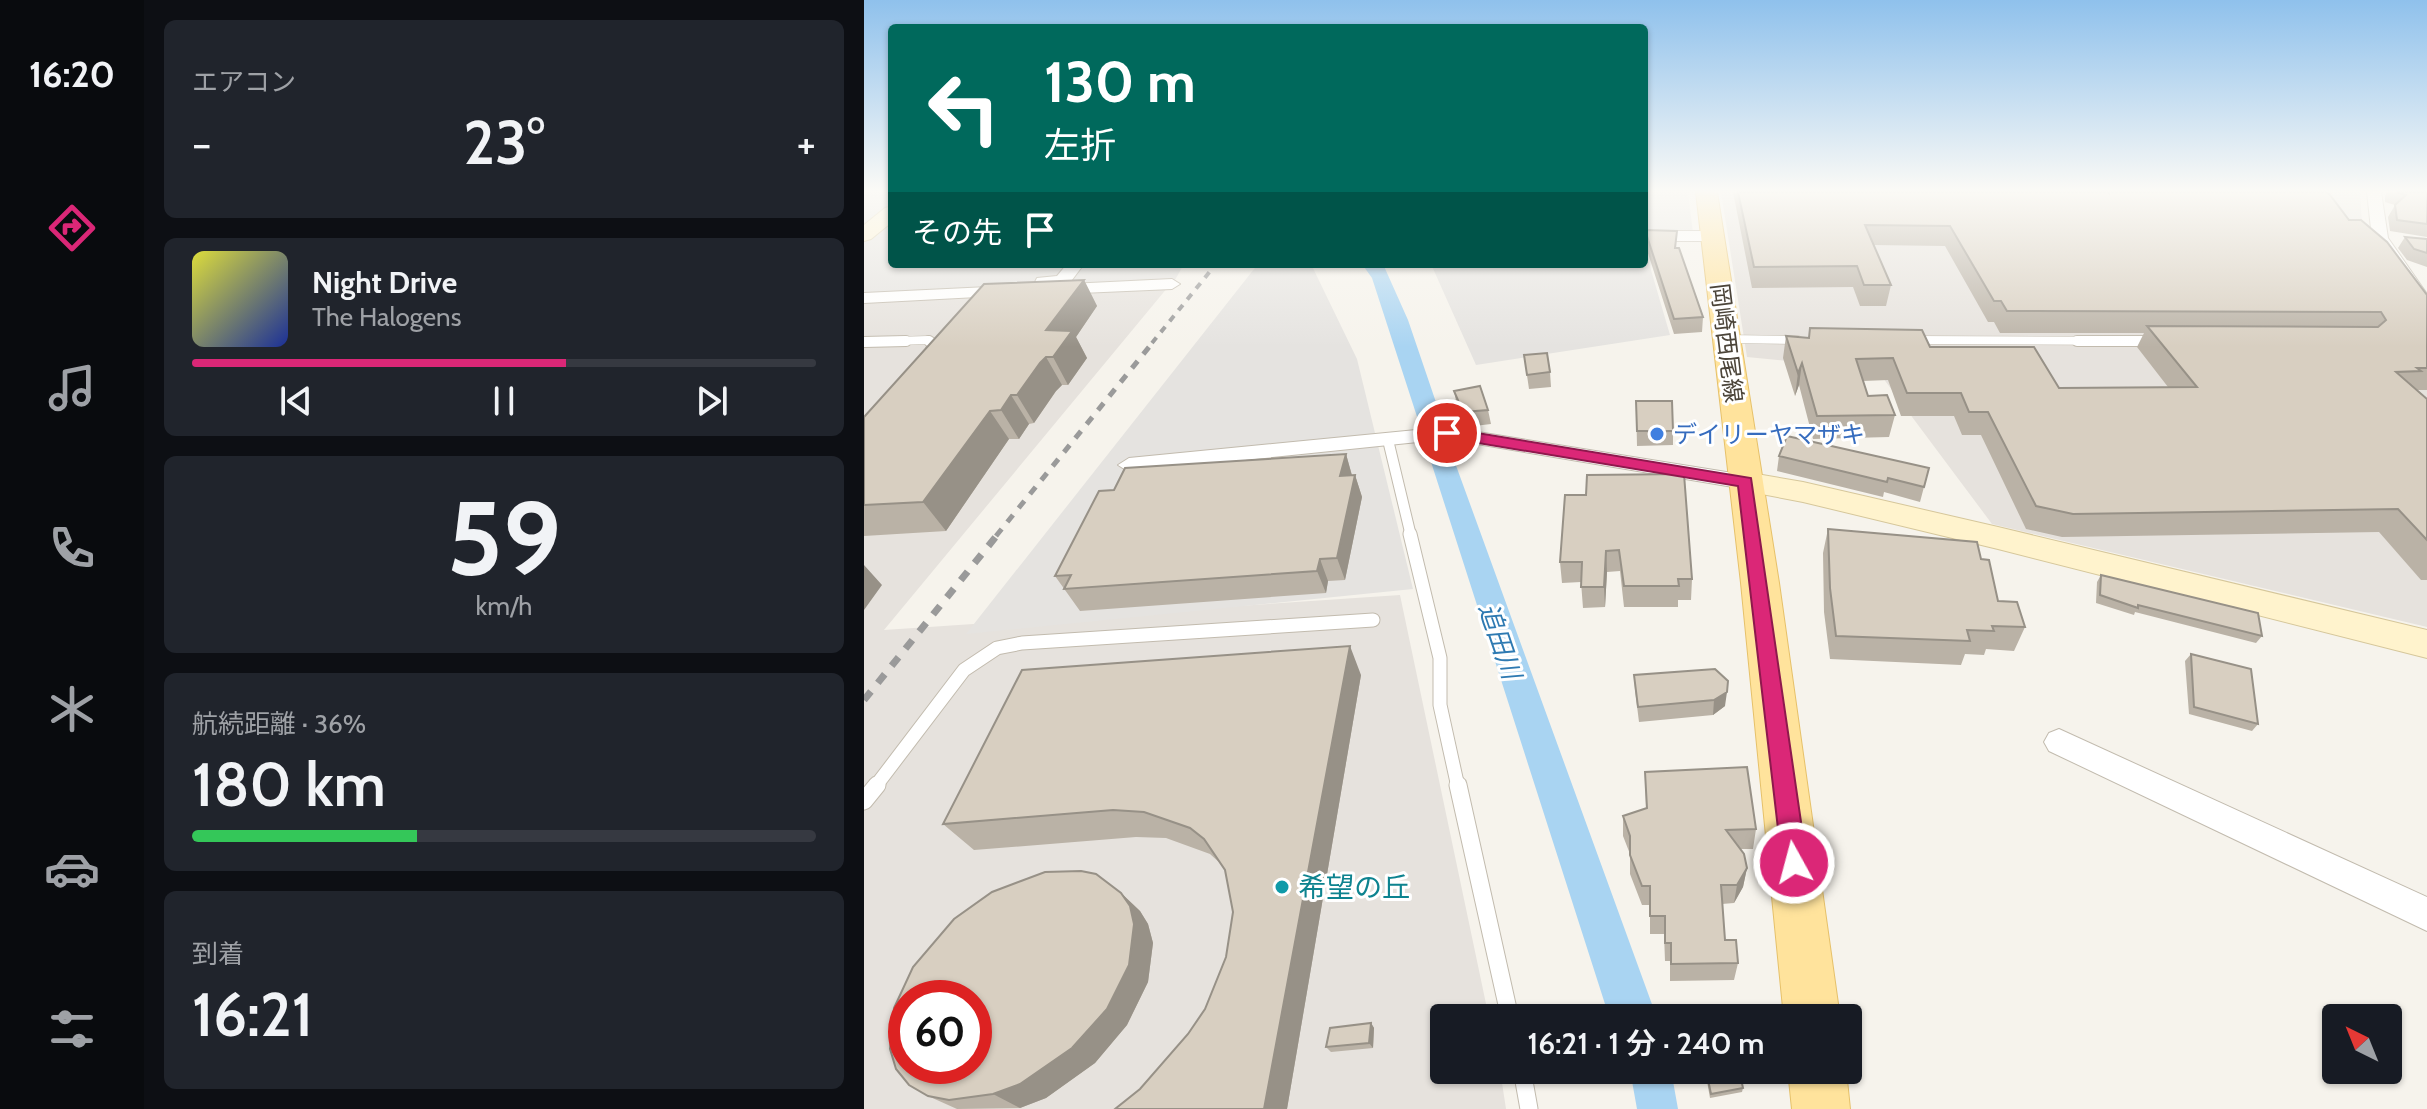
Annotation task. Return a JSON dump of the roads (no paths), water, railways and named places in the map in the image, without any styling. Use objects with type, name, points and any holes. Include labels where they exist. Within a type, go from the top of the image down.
[{"type":"main road","name":"岡崎西尾線","points":[[1713,244],[1760,583],[1810,1004]]},
{"type":"main road","points":[[1818,1084],[1821,1109]]},
{"type":"street","points":[[2391,244],[2426,304]]},
{"type":"street","points":[[864,291],[1062,281],[1073,268]]},
{"type":"street","points":[[864,298],[1172,284]]},
{"type":"street","points":[[1129,465],[1447,433],[1745,482],[1968,531],[2427,644]]},
{"type":"street","points":[[2059,742],[2427,914]]},
{"type":"lane","points":[[1725,339],[1805,340]]},
{"type":"lane","points":[[864,342],[928,340],[934,350],[920,367]]},
{"type":"lane","points":[[1901,340],[2172,341]]},
{"type":"lane","points":[[1388,440],[1440,658],[1440,705],[1507,1004]]},
{"type":"lane","points":[[864,801],[964,670],[997,648],[1022,643],[1373,620]]},
{"type":"lane","points":[[1525,1084],[1529,1109]]},
{"type":"water","points":[[1365,268],[1385,268],[1408,320],[1442,420],[1438,431],[1422,432],[1372,278]]},
{"type":"water","name":"追田川","points":[[1446,438],[1652,1004],[1605,1004],[1424,440]]},
{"type":"water","points":[[1633,1084],[1674,1084],[1678,1109],[1637,1109]]},
{"type":"railway","points":[[1152,343],[1213,268]]},
{"type":"railway","points":[[996,536],[1154,341]]},
{"type":"railway","points":[[864,700],[998,534]]},
{"type":"place","name":"デイリーヤマザキ","points":[[1657,434]]},
{"type":"place","name":"希望の丘","points":[[1282,887]]}]
